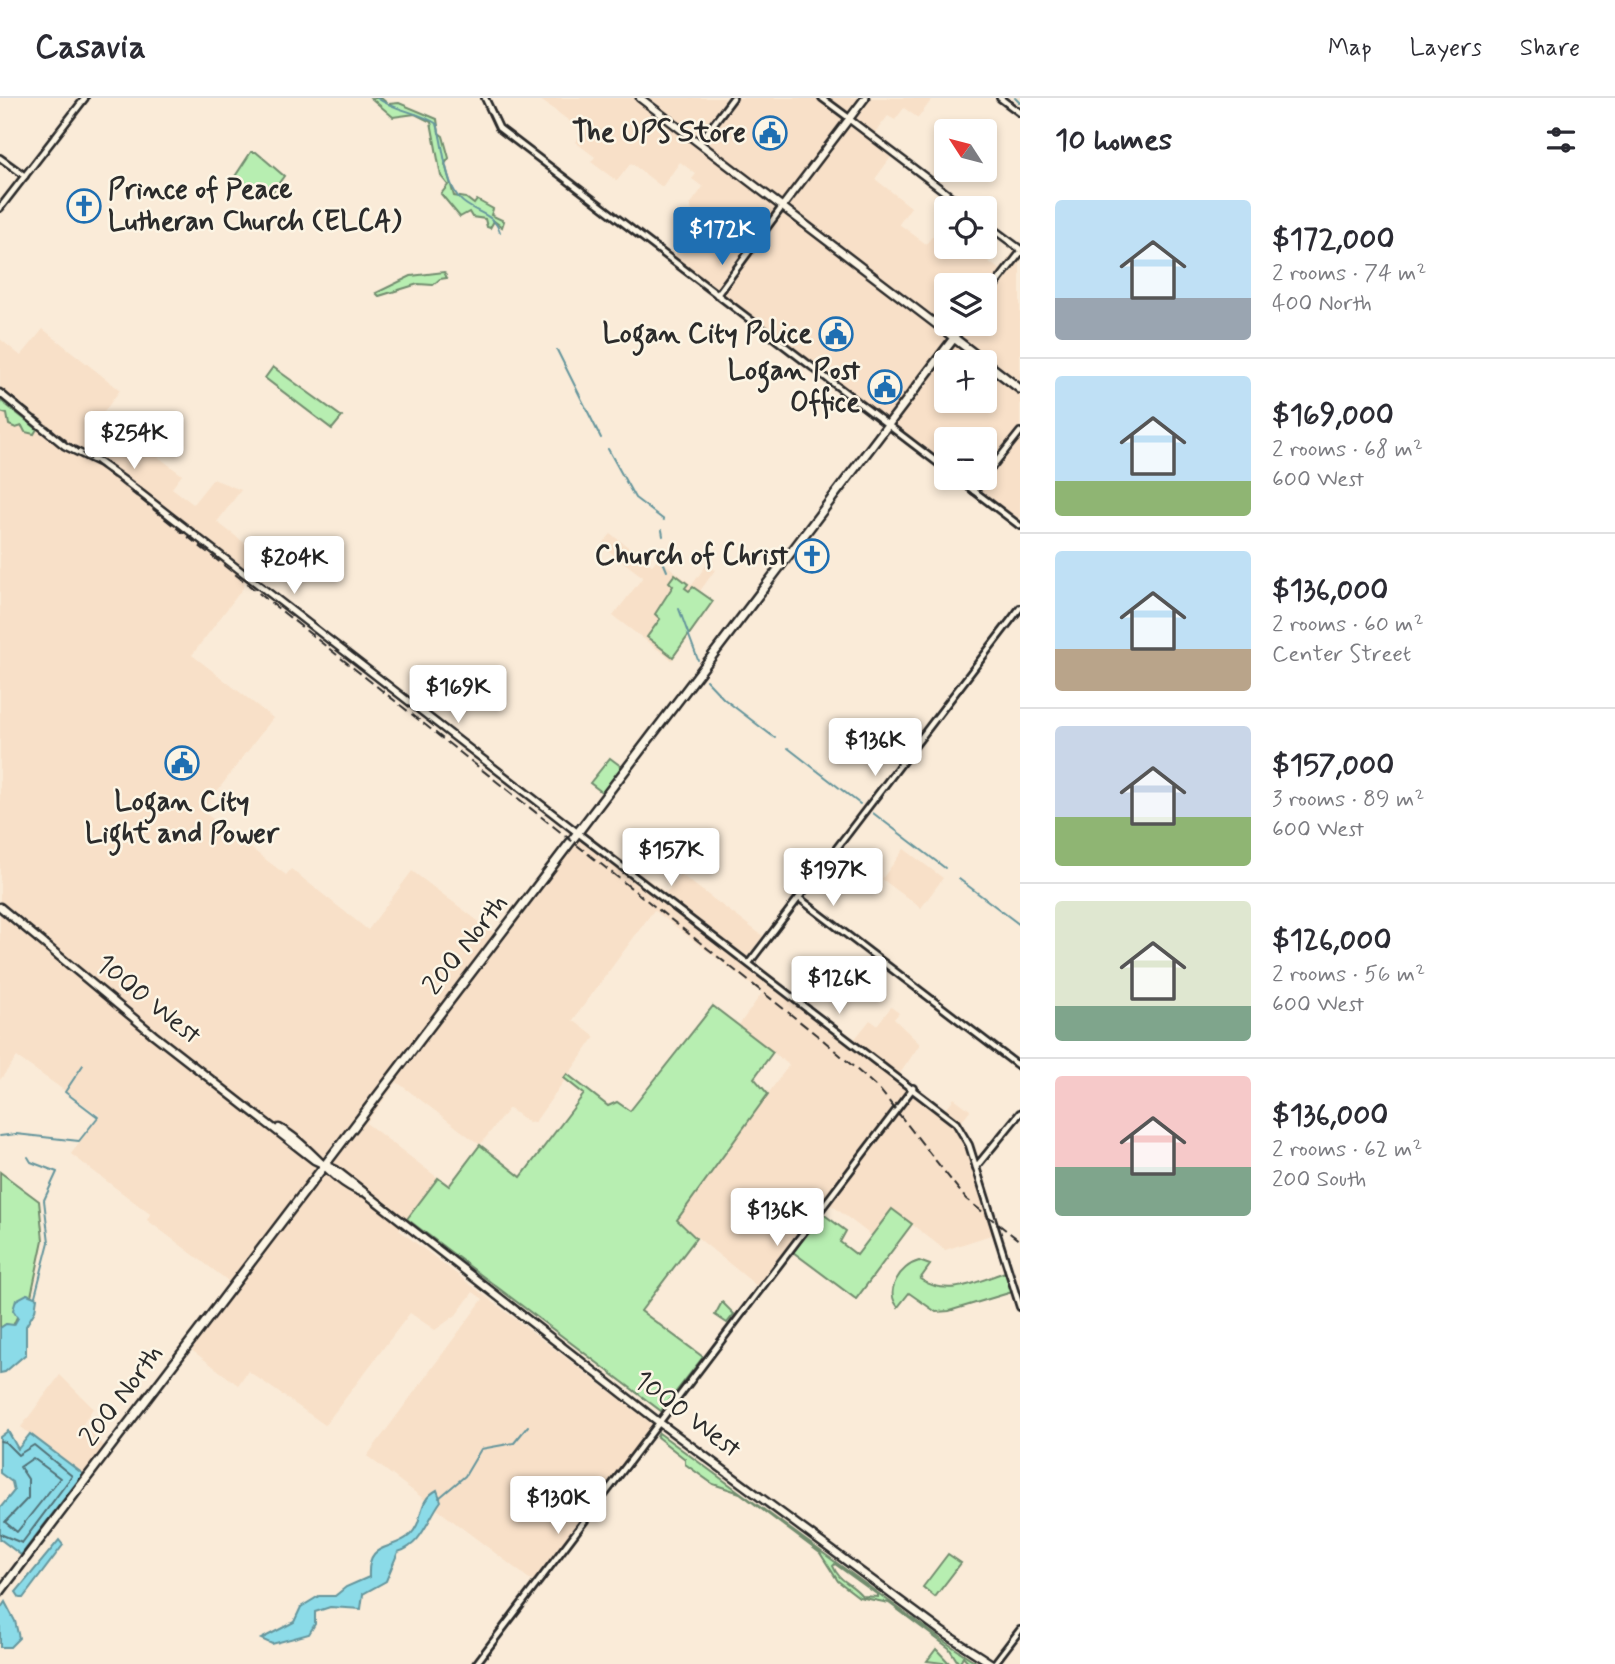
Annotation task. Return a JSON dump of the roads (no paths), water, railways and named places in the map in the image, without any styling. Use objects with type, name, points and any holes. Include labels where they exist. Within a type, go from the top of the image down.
[{"type":"highway","points":[[954,338],[1020,389]]},
{"type":"highway","name":"200 North","points":[[0,1592],[954,338]]},
{"type":"main road","points":[[640,98],[954,338]]},
{"type":"main road","points":[[782,207],[865,98]]},
{"type":"main road","points":[[849,119],[951,196]]},
{"type":"main road","points":[[997,233],[1020,251]]},
{"type":"main road","points":[[0,393],[65,446],[100,463],[125,481],[578,833]]},
{"type":"main road","name":"1000 West","points":[[0,907],[154,1035],[305,1152],[325,1164],[333,1174],[362,1193],[660,1423],[941,1631],[993,1664]]},
{"type":"street","points":[[0,208],[85,98]]},
{"type":"street","points":[[485,98],[491,117],[499,128],[934,460]]},
{"type":"street","points":[[699,143],[733,98]]},
{"type":"street","points":[[822,98],[849,119]]},
{"type":"street","points":[[1000,98],[1020,113]]},
{"type":"street","points":[[0,158],[24,176]]},
{"type":"street","points":[[717,295],[782,207]]},
{"type":"street","points":[[997,282],[1020,251]]},
{"type":"street","points":[[997,462],[1020,432]]},
{"type":"street","points":[[974,491],[1020,526]]},
{"type":"street","points":[[749,963],[1020,608]]},
{"type":"street","points":[[578,833],[913,1088],[961,1128],[1020,1307]]},
{"type":"street","points":[[799,898],[1020,1067]]},
{"type":"street","points":[[477,1664],[913,1088]]},
{"type":"street","points":[[976,1167],[1020,1113]]},
{"type":"street","points":[[993,1664],[1020,1630]]},
{"type":"water","points":[[27,1294],[37,1298],[35,1311],[26,1326],[26,1354],[5,1372],[0,1373],[0,1328],[6,1324],[14,1325],[18,1318],[13,1310],[16,1300]]},
{"type":"water","points":[[8,1431],[18,1449],[30,1434],[83,1474],[21,1555],[0,1539],[0,1508],[14,1491],[12,1482],[0,1473],[0,1437]]},
{"type":"water","points":[[437,1490],[441,1501],[423,1531],[413,1544],[398,1552],[386,1581],[363,1594],[361,1609],[330,1607],[315,1612],[315,1624],[309,1634],[272,1644],[261,1639],[294,1622],[301,1607],[319,1596],[335,1596],[346,1587],[369,1577],[372,1557],[382,1548],[410,1535],[418,1524],[426,1500]]},
{"type":"water","points":[[59,1540],[63,1545],[23,1598],[20,1598],[16,1592]]},
{"type":"water","points":[[5,1602],[15,1621],[19,1638],[10,1647],[0,1647],[0,1609]]},
{"type":"waterway","points":[[377,98],[437,124],[447,172],[454,190],[469,207],[492,220],[500,232]]},
{"type":"waterway","points":[[1015,98],[1020,103]]},
{"type":"waterway","points":[[557,350],[601,438]]},
{"type":"waterway","points":[[608,449],[635,498],[664,520]]},
{"type":"waterway","points":[[662,530],[663,536]]},
{"type":"waterway","points":[[662,559],[667,571]]},
{"type":"waterway","points":[[679,609],[698,660]]},
{"type":"waterway","points":[[706,680],[724,699],[775,738]]},
{"type":"waterway","points":[[788,748],[860,804]]},
{"type":"waterway","points":[[873,813],[945,868]]},
{"type":"waterway","points":[[959,879],[1020,925]]},
{"type":"waterway","points":[[0,1136],[16,1134],[79,1141],[98,1117],[65,1092],[83,1065]]},
{"type":"waterway","points":[[28,1157],[31,1162],[57,1172],[44,1200],[49,1242],[35,1296]]},
{"type":"waterway","points":[[439,1498],[465,1476],[481,1449],[514,1443],[528,1426]]},
{"type":"railway","points":[[0,388],[823,1040],[880,1090],[966,1199],[1020,1241]]},
{"type":"place","name":"The UPS Store","points":[[770,133]]},
{"type":"place","name":"Prince of Peace Lutheran Church (ELCA)","points":[[84,206]]},
{"type":"place","name":"Logan City Police","points":[[836,334]]},
{"type":"place","name":"Logan Post Office","points":[[885,387]]},
{"type":"place","name":"Church of Christ","points":[[812,556]]},
{"type":"place","name":"Logan City Light and Power","points":[[182,763]]}]
